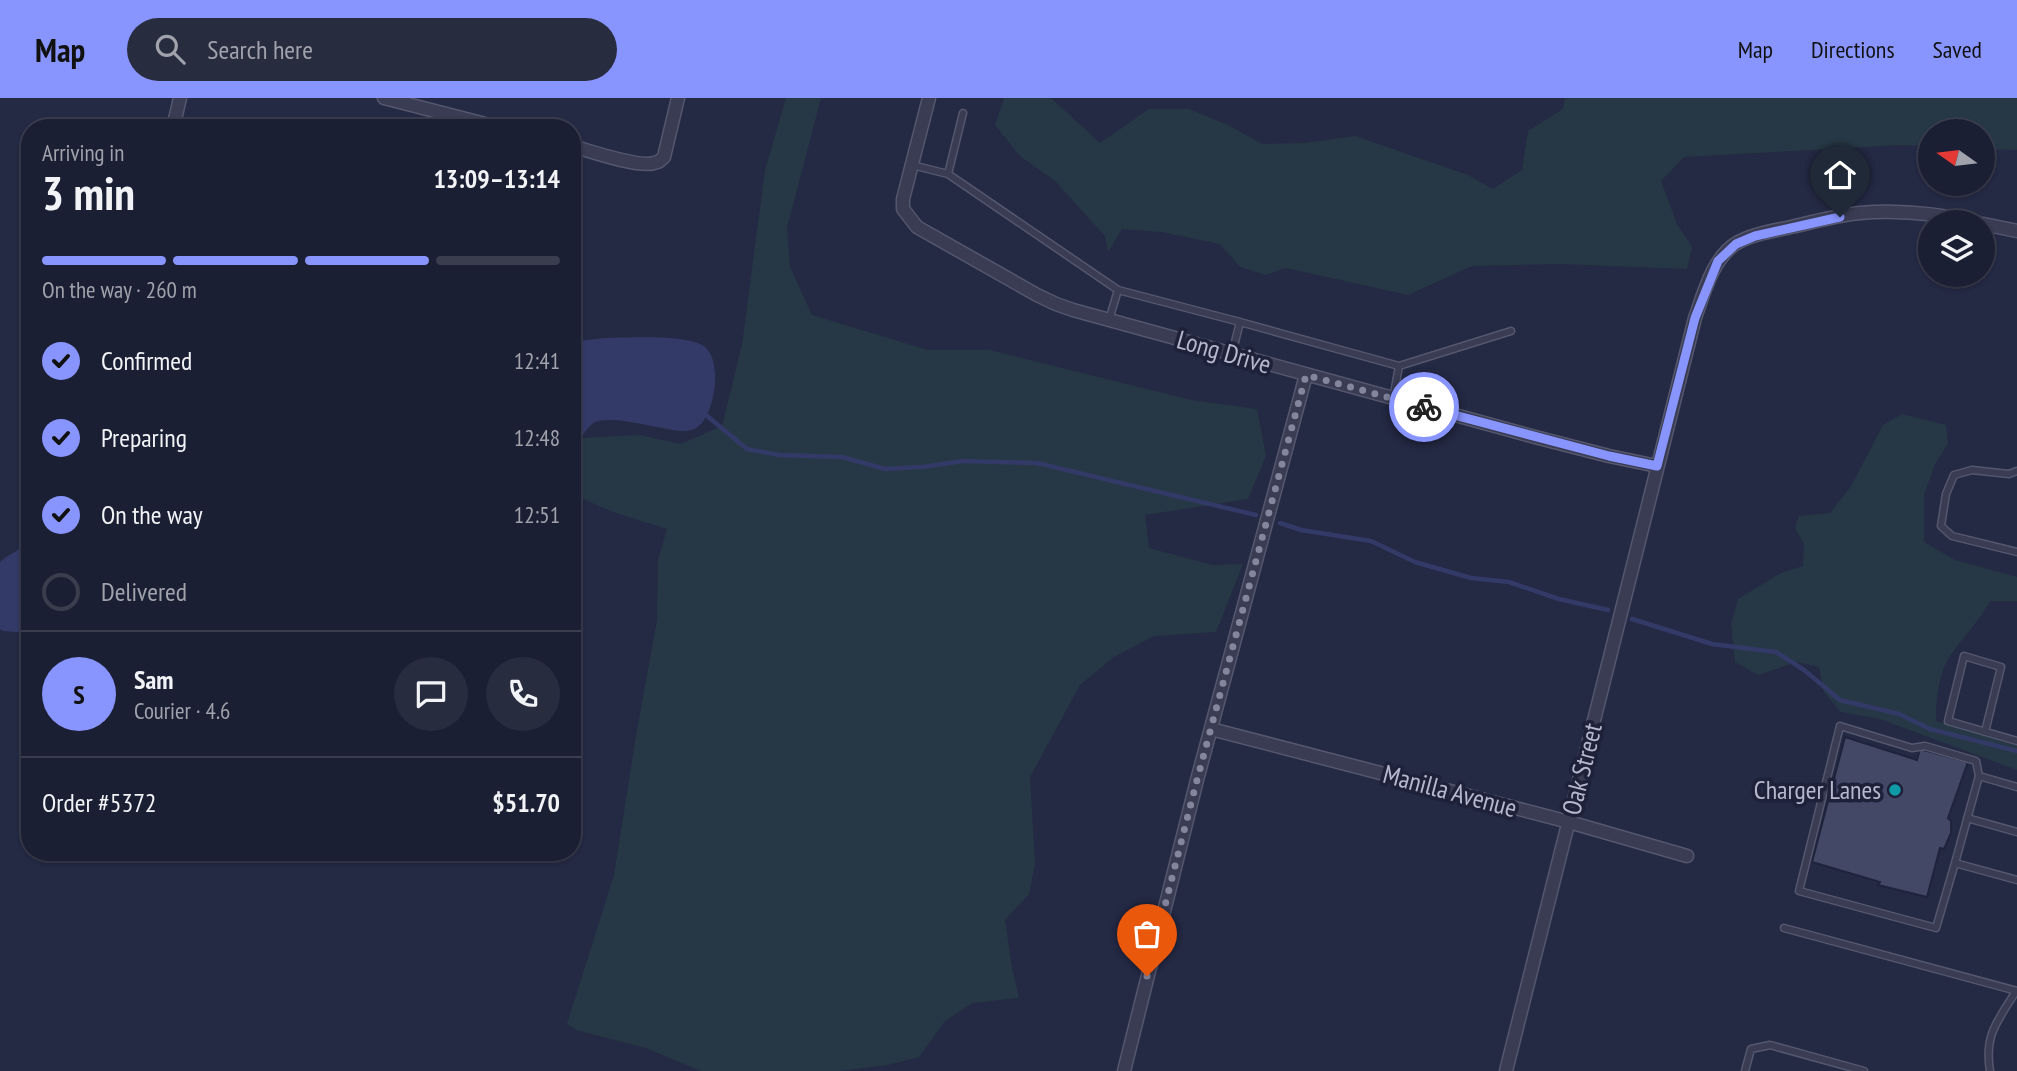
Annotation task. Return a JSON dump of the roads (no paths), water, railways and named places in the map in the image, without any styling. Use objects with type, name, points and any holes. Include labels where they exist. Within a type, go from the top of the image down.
[{"type":"street","points":[[175,119],[180,98]]},
{"type":"street","points":[[384,98],[418,102],[472,119]]},
{"type":"street","points":[[581,148],[635,163],[652,164],[664,158],[678,98]]},
{"type":"street","points":[[912,165],[929,98]]},
{"type":"street","name":"Long Drive","points":[[912,165],[903,209],[917,227],[1056,304],[1394,399],[1609,456],[1657,466]]},
{"type":"street","points":[[1657,466],[1695,318],[1718,261],[1736,244],[1755,236],[1858,213],[1918,213]]},
{"type":"street","points":[[1995,227],[2017,232]]},
{"type":"street","points":[[1125,1071],[1197,780],[1306,375]]},
{"type":"street","name":"Oak Street","points":[[1506,1071],[1657,466]]},
{"type":"street","name":"Manilla Avenue","points":[[1211,729],[1569,822],[1687,856]]},
{"type":"lane","points":[[948,174],[963,113]]},
{"type":"lane","points":[[912,165],[948,174],[1118,290],[1399,366],[1511,331]]},
{"type":"lane","points":[[1110,320],[1118,290]]},
{"type":"lane","points":[[1231,354],[1240,322]]},
{"type":"lane","points":[[1394,399],[1399,366]]},
{"type":"lane","points":[[2017,471],[2009,474],[1972,470],[1954,475],[1946,494],[1941,526],[1952,536],[2017,552]]},
{"type":"lane","points":[[1985,732],[2001,667],[1964,656],[1948,721],[1985,732],[2017,741]]},
{"type":"lane","points":[[1840,726],[1912,748],[1925,746],[1976,761],[1979,776],[1936,928],[1800,891],[1840,726]]},
{"type":"lane","points":[[1979,776],[2017,787]]},
{"type":"lane","points":[[1967,818],[2017,832]]},
{"type":"lane","points":[[1955,863],[2017,880]]},
{"type":"lane","points":[[1784,928],[2017,991],[1991,1033],[1987,1046],[1990,1071]]},
{"type":"lane","points":[[1745,1071],[1751,1049],[1770,1045],[1864,1071]]},
{"type":"water","points":[[640,337],[681,339],[702,345],[709,351],[715,372],[713,397],[705,418],[696,428],[682,431],[626,421],[598,421],[585,431],[581,438],[581,341]]},
{"type":"water","points":[[21,547],[21,632],[0,629],[0,562]]},
{"type":"waterway","points":[[706,415],[747,449],[779,455],[842,457],[885,469],[963,461],[1037,463],[1256,515]]},
{"type":"waterway","points":[[1280,523],[1301,530],[1371,541],[1415,562],[1471,578],[1509,582],[1559,599],[1608,610]]},
{"type":"waterway","points":[[1632,619],[1712,644],[1776,652],[1804,670],[1840,700],[1899,714],[1930,729],[2017,751]]},
{"type":"place","name":"Charger Lanes","points":[[1895,790]]}]
